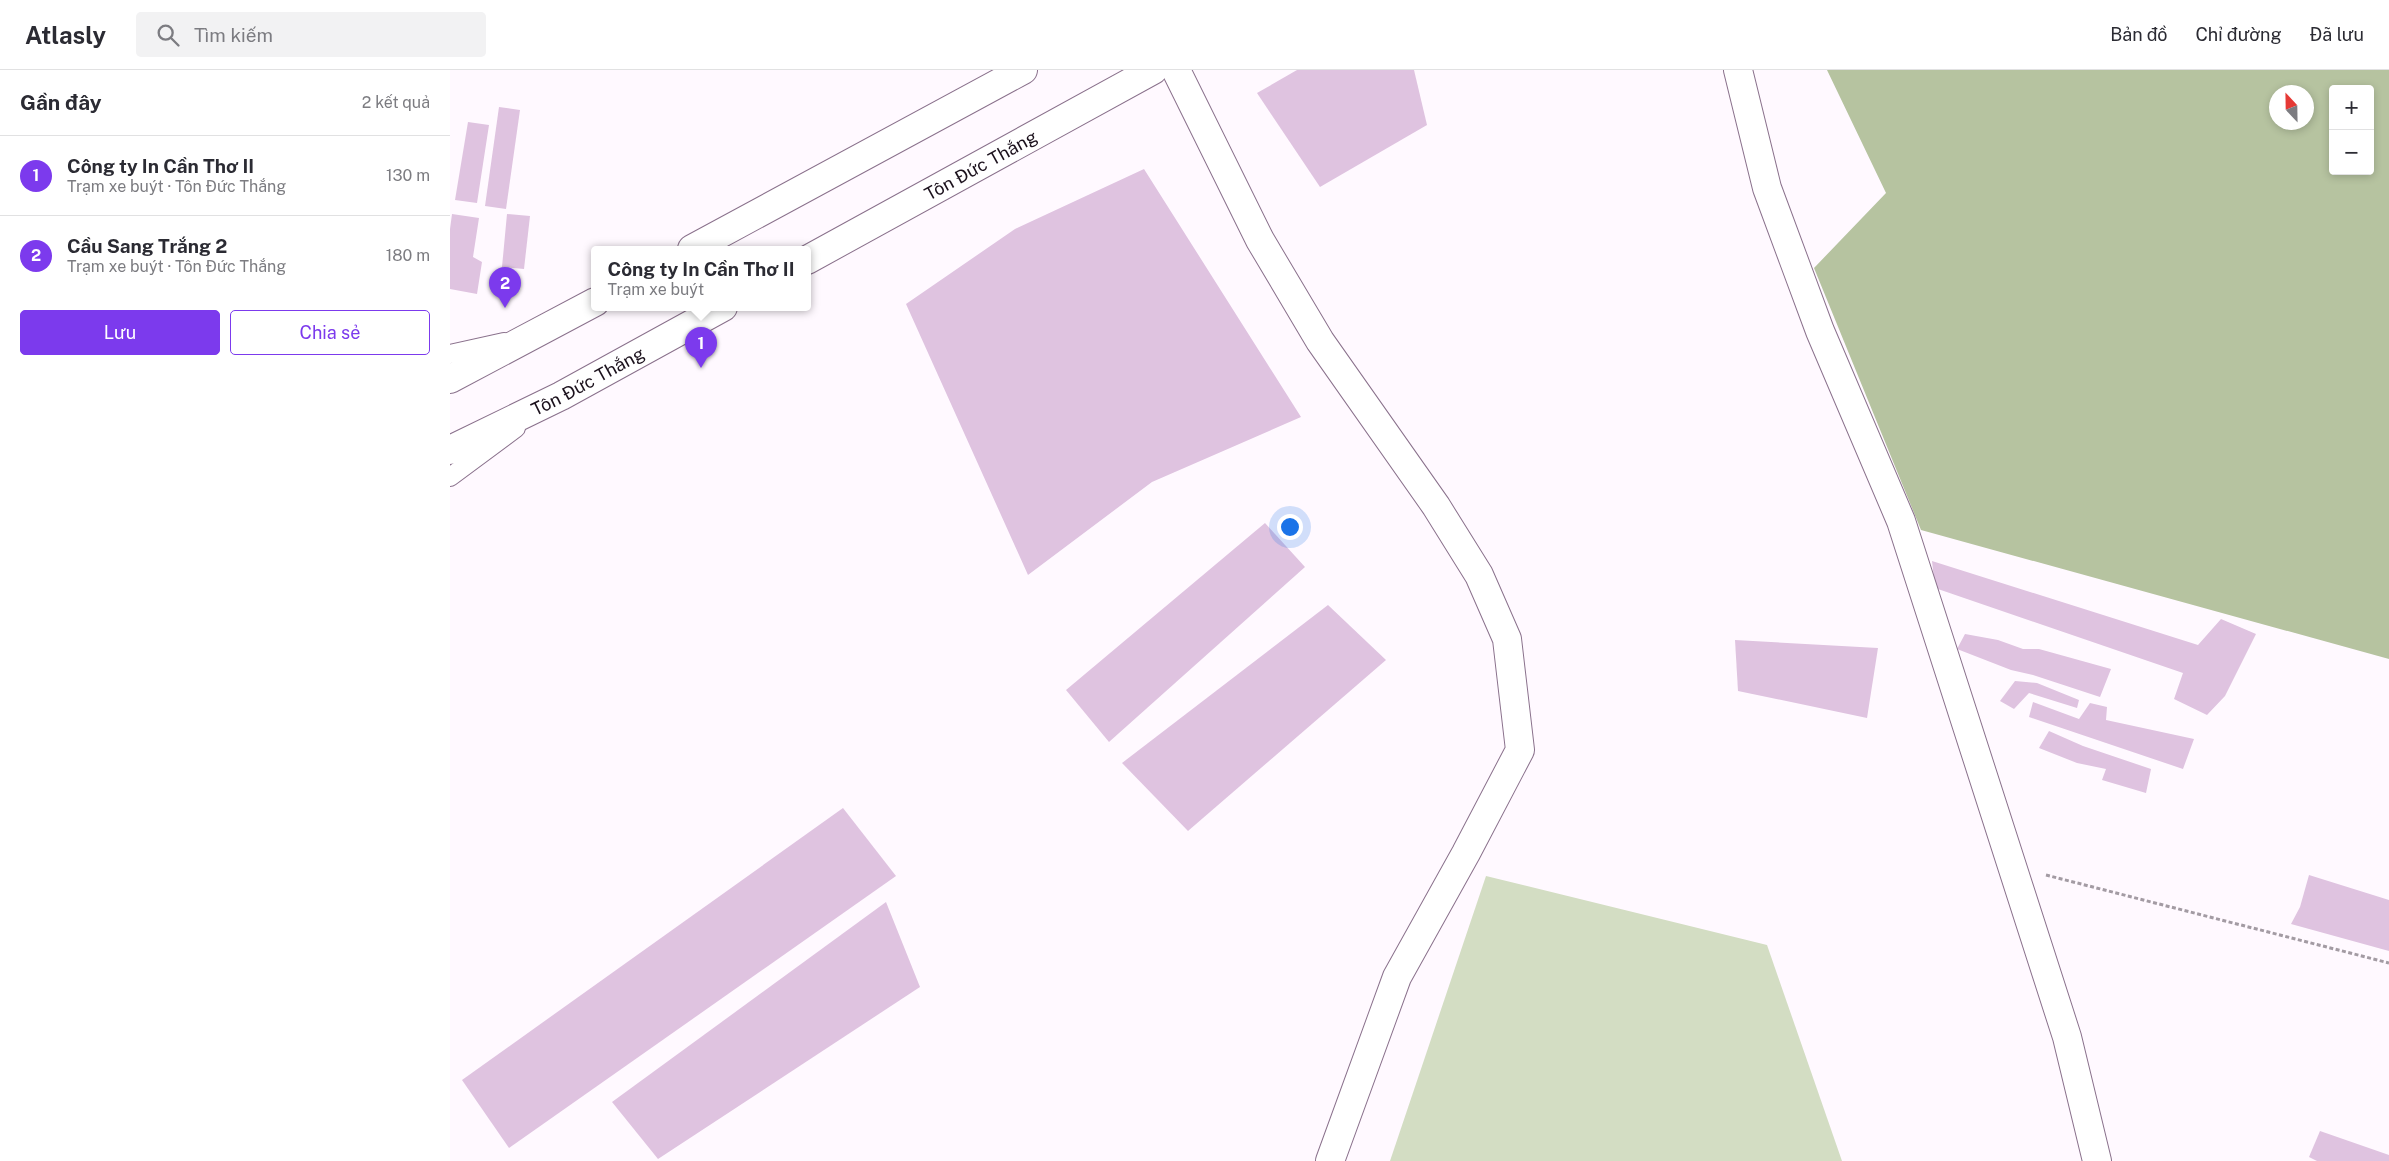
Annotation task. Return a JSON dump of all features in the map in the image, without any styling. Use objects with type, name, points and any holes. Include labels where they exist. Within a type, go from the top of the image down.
[{"type":"main road","points":[[698,246],[1023,70]]},
{"type":"main road","name":"Tôn Đức Thắng","points":[[811,258],[1153,70]]},
{"type":"main road","points":[[1176,70],[1260,240],[1320,341],[1436,506],[1465,552],[1479,575],[1507,639],[1520,750],[1466,853],[1397,977],[1330,1161]]},
{"type":"main road","points":[[1734,77],[1770,197],[1820,332],[1901,521],[2067,1037],[2097,1161]]},
{"type":"main road","points":[[450,379],[591,304]]},
{"type":"main road","name":"Tôn Đức Thắng","points":[[450,450],[561,396],[716,311]]},
{"type":"lane","points":[[450,354],[531,336]]},
{"type":"lane","points":[[450,477],[561,396]]},
{"type":"path","points":[[2012,867],[2389,963]]},
{"type":"green space","points":[[1827,70],[2389,70],[2389,659],[1921,530],[1814,268],[1886,193]]},
{"type":"green space","points":[[1486,876],[1767,945],[1842,1161],[1390,1161]]},
{"type":"building","points":[[1297,70],[1414,70],[1427,125],[1320,187],[1257,93]]},
{"type":"building","points":[[499,107],[520,110],[506,209],[485,206]]},
{"type":"building","points":[[468,122],[489,125],[477,203],[455,200]]},
{"type":"building","points":[[1144,169],[1301,417],[1152,482],[1028,575],[906,304],[1015,229]]},
{"type":"building","points":[[452,214],[479,218],[473,257],[482,262],[477,294],[450,289],[450,229]]},
{"type":"building","points":[[507,214],[530,216],[524,269],[502,267]]},
{"type":"building","points":[[1265,523],[1305,567],[1109,742],[1066,690]]},
{"type":"building","points":[[1932,561],[2198,645],[2221,619],[2256,634],[2225,696],[2207,715],[2174,699],[2183,673],[1935,588]]},
{"type":"building","points":[[1328,605],[1386,660],[1188,831],[1122,763]]},
{"type":"building","points":[[1965,634],[1998,640],[2023,649],[2039,649],[2111,669],[2100,697],[2033,675],[2011,670],[1957,649]]},
{"type":"building","points":[[1735,640],[1878,648],[1867,718],[1738,691]]},
{"type":"building","points":[[2015,681],[2037,683],[2079,700],[2077,708],[2029,693],[2014,709],[2000,701]]},
{"type":"building","points":[[2033,702],[2079,719],[2090,703],[2107,707],[2106,720],[2194,739],[2183,769],[2029,717]]},
{"type":"building","points":[[2049,731],[2083,746],[2151,769],[2146,793],[2102,780],[2106,769],[2077,763],[2039,748]]},
{"type":"building","points":[[843,808],[896,876],[509,1148],[462,1080]]},
{"type":"building","points":[[2309,875],[2389,900],[2389,951],[2291,924],[2300,907]]},
{"type":"building","points":[[886,902],[920,987],[658,1159],[612,1102]]},
{"type":"building","points":[[2320,1131],[2389,1155],[2389,1161],[2317,1161],[2309,1157]]},
{"type":"place","name":"Cầu Sang Trắng 2","points":[[505,308]]},
{"type":"place","name":"Công ty In Cần Thơ II","points":[[701,368]]}]
